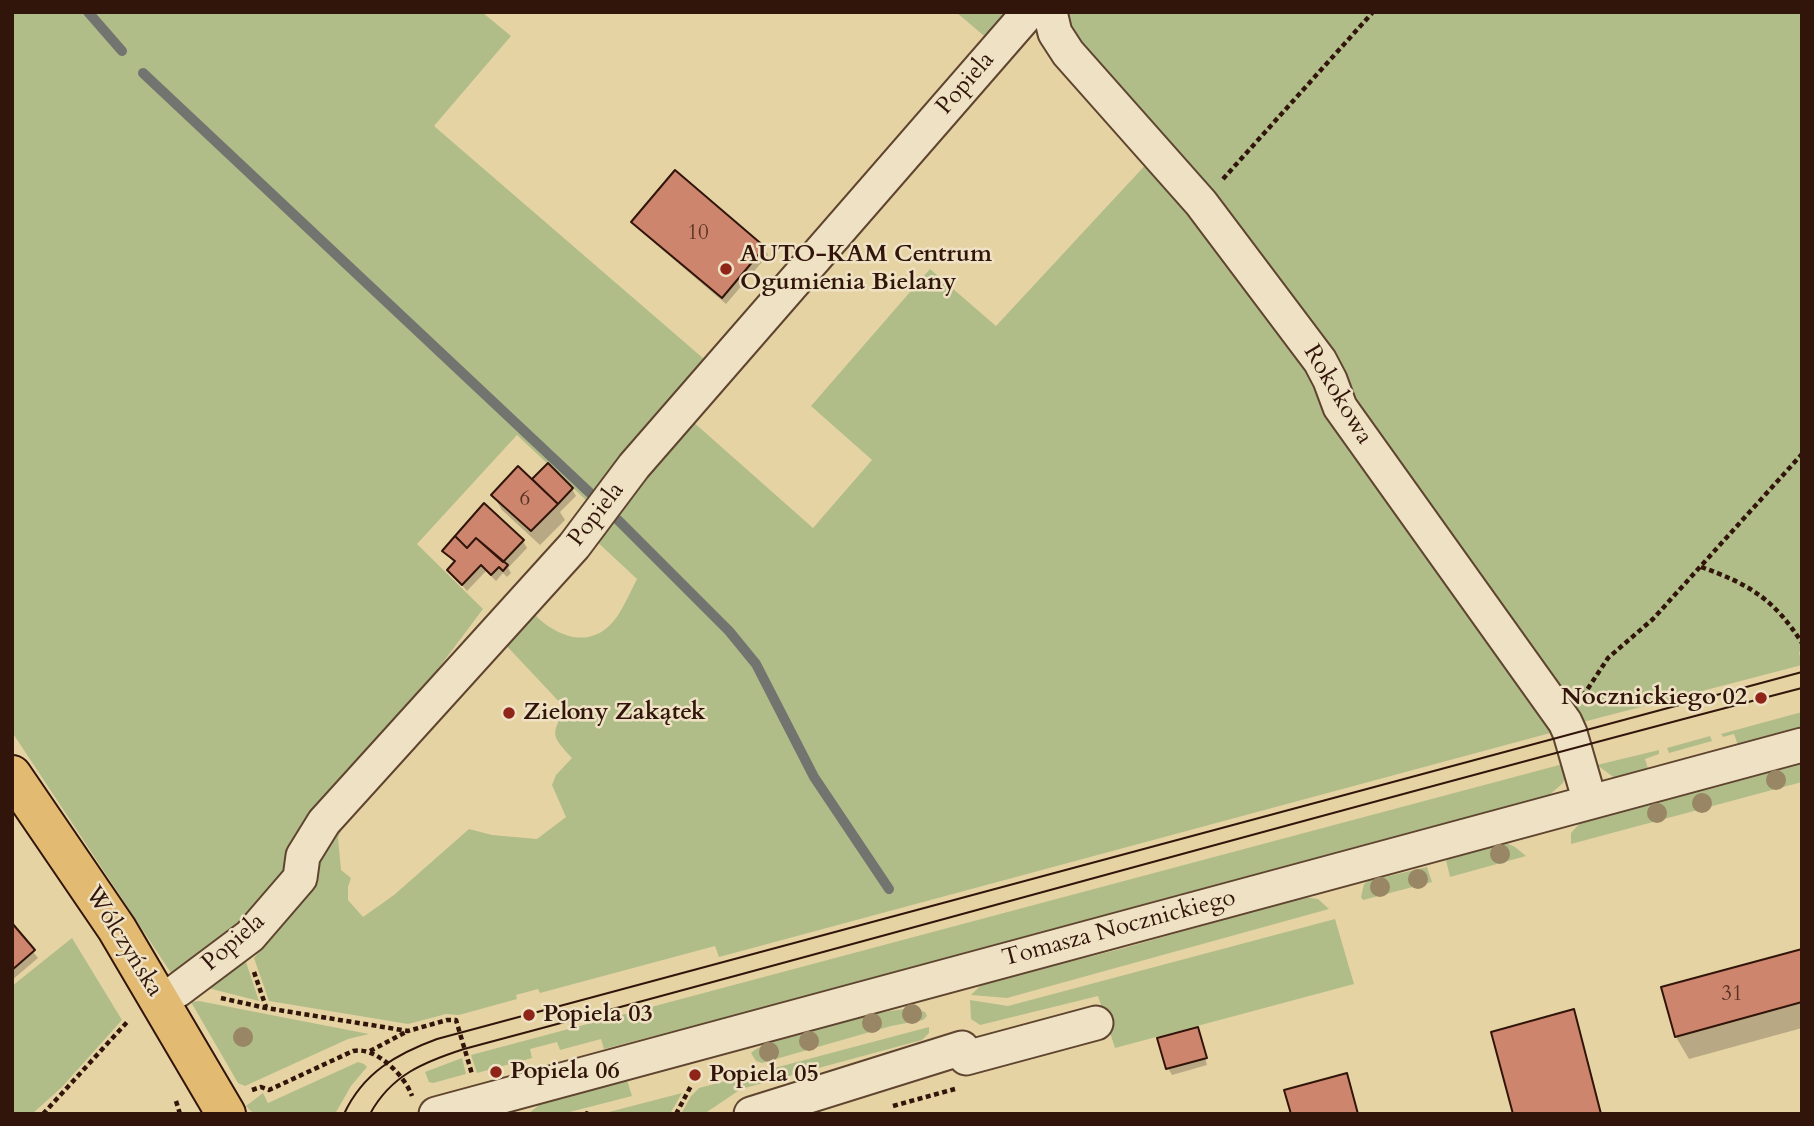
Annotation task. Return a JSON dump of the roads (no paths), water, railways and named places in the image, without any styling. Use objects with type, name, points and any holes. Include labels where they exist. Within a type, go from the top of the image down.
[{"type":"main road","name":"Wólczyńska","points":[[12,775],[117,929],[144,1010],[226,1114]]},
{"type":"street","name":"Popiela","points":[[144,1010],[178,990],[250,936],[300,878],[303,856],[324,822],[430,716],[574,546],[634,466],[1028,12]]},
{"type":"street","name":"Rokokowa","points":[[1050,12],[1055,33],[1068,53],[1201,203],[1320,362],[1340,407],[1565,722],[1590,802]]},
{"type":"street","name":"Tomasza Nocznickiego","points":[[425,1108],[524,1101],[1802,745]]},
{"type":"street","points":[[751,1114],[963,1065],[1096,1023]]},
{"type":"waterway","points":[[88,12],[122,51]]},
{"type":"waterway","points":[[143,73],[590,493]]},
{"type":"waterway","points":[[618,520],[729,631],[756,664],[814,777],[889,889]]},
{"type":"tram line","points":[[344,1114],[361,1087],[382,1067],[408,1051],[437,1039],[1802,672]]},
{"type":"tram line","points":[[370,1114],[398,1080],[422,1065],[464,1049],[1802,688]]},
{"type":"place","name":"AUTO-KAM Centrum Ogumienia Bielany","points":[[726,269]]},
{"type":"place","name":"Nocznickiego 02","points":[[1761,698]]},
{"type":"place","name":"Zielony Zakątek","points":[[509,713]]},
{"type":"place","name":"Popiela 03","points":[[529,1015]]},
{"type":"place","name":"Popiela 06","points":[[496,1072]]},
{"type":"place","name":"Popiela 05","points":[[695,1075]]}]
